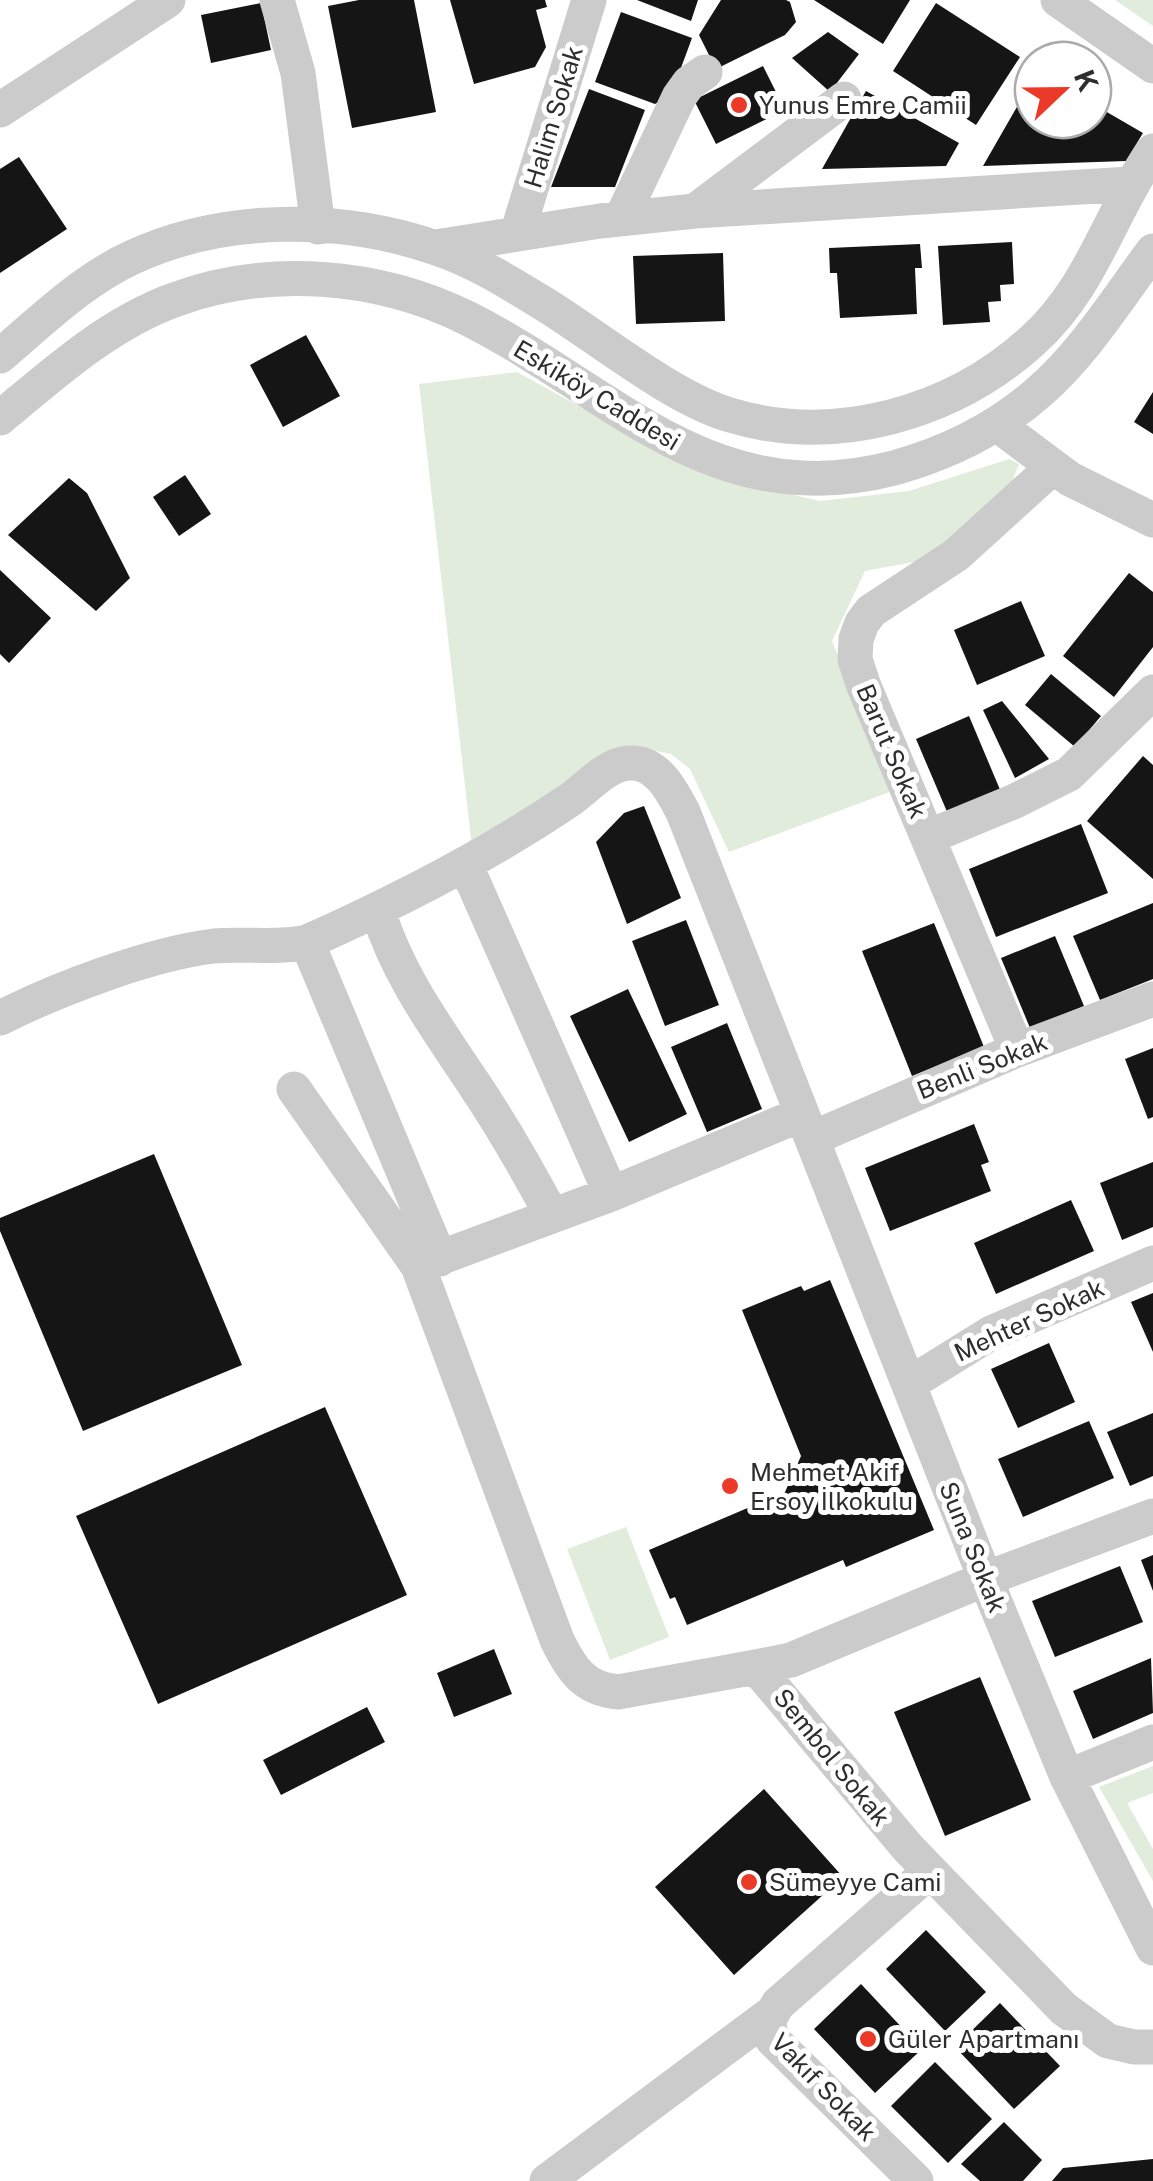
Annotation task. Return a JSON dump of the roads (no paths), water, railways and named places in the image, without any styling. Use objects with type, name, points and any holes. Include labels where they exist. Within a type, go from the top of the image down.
[{"type":"street","points":[[0,110],[168,0]]},
{"type":"street","points":[[277,0],[298,73],[318,227]]},
{"type":"street","name":"Halim Sokak","points":[[517,234],[589,0]]},
{"type":"street","points":[[1058,0],[1153,66]]},
{"type":"street","points":[[622,219],[679,97],[689,83],[705,72]]},
{"type":"street","points":[[695,211],[844,99]]},
{"type":"street","points":[[0,356],[80,291],[142,253],[183,238],[244,227],[367,230],[435,247],[493,274],[702,404],[764,422],[806,427],[848,425],[903,414],[950,396],[998,370],[1035,338],[1096,261],[1130,184],[1153,151]]},
{"type":"street","points":[[435,247],[695,211],[1130,184]]},
{"type":"street","name":"Eskiköy Caddesi","points":[[0,418],[106,336],[172,300],[234,283],[312,278],[397,292],[465,317],[676,445],[717,463],[790,479],[875,472],[920,461],[998,425],[1042,390],[1082,345],[1153,251]]},
{"type":"street","points":[[998,425],[1070,479],[1153,520]]},
{"type":"street","name":"Barut Sokak","points":[[1017,1050],[864,684],[855,659],[856,639],[871,611],[977,538],[1053,467]]},
{"type":"street","points":[[928,837],[1069,774],[1153,692]]},
{"type":"street","name":"Suna Sokak","points":[[307,942],[466,866],[614,768],[629,762],[660,775],[683,812],[1066,1777],[1153,1948]]},
{"type":"street","points":[[466,866],[611,1194]]},
{"type":"street","points":[[378,911],[387,943],[407,984],[504,1129],[552,1216]]},
{"type":"street","points":[[0,1018],[71,988],[164,957],[211,946],[291,946],[307,942],[429,1263]]},
{"type":"street","name":"Benli Sokak","points":[[429,1263],[1153,999]]},
{"type":"street","points":[[294,1089],[429,1263]]},
{"type":"street","name":"Sembol Sokak","points":[[429,1263],[556,1640],[584,1681],[599,1690],[618,1692],[756,1667],[866,1801],[1064,2010],[1108,2041],[1134,2048],[1153,2046]]},
{"type":"street","name":"Mehter Sokak","points":[[908,1384],[992,1333],[1153,1263]]},
{"type":"street","points":[[756,1667],[791,1660],[985,1579],[1153,1516]]},
{"type":"street","points":[[1066,1777],[1153,1742]]},
{"type":"street","name":"Vakıf Sokak","points":[[916,2181],[772,2039],[768,2021],[772,2012],[930,1871]]},
{"type":"street","points":[[547,2181],[772,2012]]},
{"type":"place","name":"Yunus Emre Camii","points":[[739,105]]},
{"type":"place","name":"Mehmet Akif Ersoy İlkokulu","points":[[730,1486]]},
{"type":"place","name":"Sümeyye Cami","points":[[749,1882]]},
{"type":"place","name":"Güler Apartmanı","points":[[868,2039]]}]
